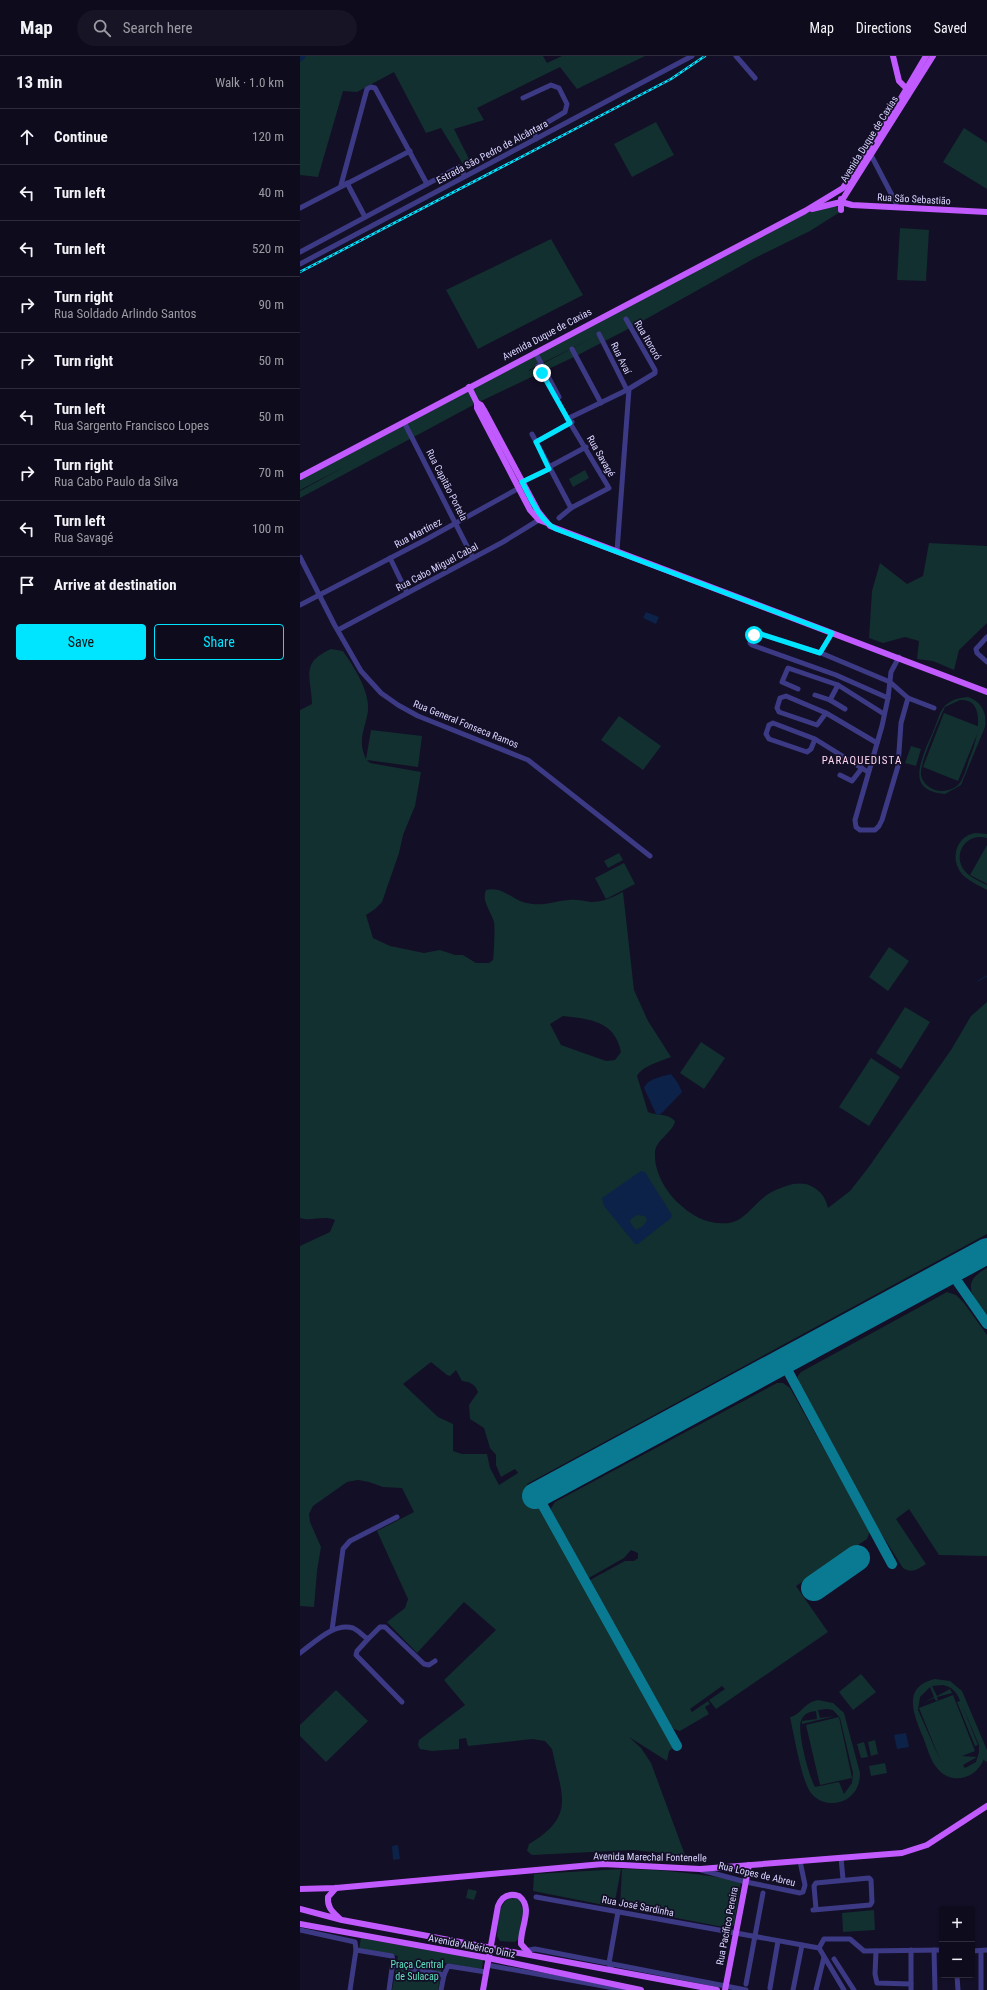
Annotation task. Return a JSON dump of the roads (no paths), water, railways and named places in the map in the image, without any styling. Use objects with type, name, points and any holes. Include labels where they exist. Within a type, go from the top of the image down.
[{"type":"main road","points":[[893,56],[899,81],[908,90]]},
{"type":"main road","name":"Avenida Duque de Caxias","points":[[805,211],[841,202],[871,156],[926,56]]},
{"type":"main road","name":"Avenida Duque de Caxias","points":[[300,477],[805,211],[843,188],[908,90],[933,56]]},
{"type":"main road","points":[[842,210],[841,202],[843,188]]},
{"type":"main road","name":"Rua São Sebastião","points":[[841,202],[852,205],[987,212]]},
{"type":"main road","points":[[470,387],[477,403],[481,405],[521,485],[545,521],[617,551],[899,657],[987,692]]},
{"type":"main road","name":"Avenida Marechal Fontenelle","points":[[300,1889],[336,1888],[603,1864],[700,1869],[902,1853],[916,1849],[936,1840],[987,1806]]},
{"type":"main road","name":"Rua Pacífico Pereira","points":[[725,1988],[749,1865]]},
{"type":"main road","points":[[322,1888],[328,1897],[330,1910],[342,1920]]},
{"type":"main road","points":[[328,1897],[336,1888]]},
{"type":"main road","points":[[483,1990],[498,1906],[503,1898],[514,1894],[519,1896],[526,1903],[521,1940],[526,1952]]},
{"type":"main road","name":"Avenida Albérico Diniz","points":[[300,1909],[342,1920],[490,1948],[526,1952],[717,1990]]},
{"type":"main road","name":"Avenida Albérico Diniz","points":[[300,1924],[604,1986],[641,1990]]},
{"type":"street","name":"Estrada São Pedro de Alcântara","points":[[300,264],[692,56]]},
{"type":"street","points":[[736,56],[755,78]]},
{"type":"street","points":[[523,98],[551,85],[559,88],[567,104],[565,112],[534,130],[536,139]]},
{"type":"street","points":[[341,185],[368,87],[375,88],[427,184]]},
{"type":"street","points":[[300,208],[341,185],[410,151]]},
{"type":"street","points":[[871,156],[896,202]]},
{"type":"street","points":[[300,252],[459,167],[465,176]]},
{"type":"street","points":[[347,183],[365,217]]},
{"type":"street","name":"Rua Itororó","points":[[626,319],[655,370],[654,376],[628,390]]},
{"type":"street","name":"Rua Avaí","points":[[599,334],[628,390]]},
{"type":"street","points":[[572,349],[601,404]]},
{"type":"street","name":"Rua Savagé","points":[[535,352],[540,365],[570,422],[609,488],[570,508],[559,518]]},
{"type":"street","points":[[536,442],[628,390]]},
{"type":"street","points":[[617,551],[628,390]]},
{"type":"street","name":"Rua Capitão Portela","points":[[404,422],[473,558]]},
{"type":"street","points":[[532,434],[570,508]]},
{"type":"street","name":"Rua Martínez","points":[[300,605],[456,523],[586,447]]},
{"type":"street","name":"Rua Cabo Miguel Cabal","points":[[338,630],[545,521]]},
{"type":"street","name":"Rua General Fonseca Ramos","points":[[300,557],[338,630],[361,671],[369,682],[398,706],[418,716],[528,760],[650,856]]},
{"type":"street","points":[[390,558],[407,593]]},
{"type":"street","points":[[888,698],[836,675],[752,646],[750,643],[754,635],[758,633],[821,653],[890,682],[908,698],[934,708]]},
{"type":"street","points":[[821,653],[832,633]]},
{"type":"street","points":[[987,637],[976,649],[977,653],[987,662]]},
{"type":"street","points":[[899,657],[893,666],[888,698],[855,820],[856,827],[860,830],[875,830],[882,820],[898,766],[901,723],[908,698]]},
{"type":"street","points":[[798,689],[782,682],[788,668],[838,685],[884,714]]},
{"type":"street","points":[[830,700],[838,685]]},
{"type":"street","points":[[815,695],[830,700],[845,709]]},
{"type":"street","points":[[826,713],[817,725],[779,712],[776,708],[780,698],[786,696],[826,713],[876,743]]},
{"type":"street","points":[[815,739],[811,749],[807,752],[769,739],[766,734],[769,725],[772,723],[815,739],[868,772]]},
{"type":"street","points":[[840,775],[852,781],[862,768]]},
{"type":"street","points":[[332,1630],[342,1554],[345,1546],[350,1541],[397,1517]]},
{"type":"street","points":[[300,1653],[332,1630],[349,1627],[355,1629],[368,1639]]},
{"type":"street","points":[[402,1702],[356,1655],[357,1652],[380,1628],[385,1627],[424,1664],[429,1665],[435,1661]]},
{"type":"street","points":[[841,1858],[843,1879]]},
{"type":"street","name":"Rua Lopes de Abreu","points":[[700,1869],[746,1882],[803,1892],[805,1885],[800,1861]]},
{"type":"street","points":[[870,1878],[872,1904],[814,1910],[815,1884],[843,1879],[870,1878]]},
{"type":"street","points":[[746,1984],[763,1893]]},
{"type":"street","name":"Rua José Sardinha","points":[[536,1896],[736,1934],[819,1948]]},
{"type":"street","points":[[612,1970],[610,1963],[618,1912]]},
{"type":"street","points":[[300,1930],[352,1940],[356,1944],[350,1990]]},
{"type":"street","points":[[844,1990],[819,1948],[824,1939],[845,1938],[852,1940],[861,1949],[876,1952],[939,1950]]},
{"type":"street","points":[[770,1988],[778,1941]]},
{"type":"street","points":[[793,1990],[802,1945]]},
{"type":"street","points":[[356,1950],[390,1956],[393,1958],[388,1990]]},
{"type":"street","name":"Avenida Albérico Diniz","points":[[526,1952],[535,1950],[610,1963],[725,1988],[746,1990]]},
{"type":"street","points":[[911,1950],[911,1990]]},
{"type":"street","points":[[934,1950],[935,1990]]},
{"type":"street","points":[[975,1951],[987,1950]]},
{"type":"street","points":[[981,1951],[982,1990]]},
{"type":"street","points":[[876,1952],[875,1974],[877,1983],[911,1984]]},
{"type":"street","points":[[816,1990],[824,1957]]},
{"type":"street","points":[[834,1958],[854,1990]]},
{"type":"street","points":[[393,1965],[444,1975]]},
{"type":"street","points":[[441,1990],[446,1967],[450,1966],[486,1972]]},
{"type":"street","points":[[958,1978],[958,1990]]},
{"type":"street","name":"Avenida Albérico Diniz","points":[[604,1986],[625,1990]]},
{"type":"water","points":[[646,612],[659,617],[656,624],[643,618]]},
{"type":"water","points":[[671,1074],[678,1083],[682,1092],[663,1112],[659,1115],[656,1114],[644,1088],[652,1080]]},
{"type":"water","points":[[641,1171],[645,1172],[672,1215],[671,1218],[638,1244],[635,1244],[604,1206],[602,1198]],"holes":[[[637,1215],[645,1216],[647,1220],[643,1226],[636,1230],[630,1222],[631,1219]]]},
{"type":"water","points":[[906,1733],[909,1747],[897,1749],[894,1735]]},
{"type":"water","points":[[398,1845],[400,1859],[393,1860],[392,1846]]},
{"type":"waterway","points":[[978,981],[987,976]]},
{"type":"railway","points":[[300,272],[671,79],[705,56]]},
{"type":"district","name":"PARAQUEDISTA","points":[[862,760]]},
{"type":"park label","name":"Praça Central de Sulacap","points":[[417,1970]]}]
